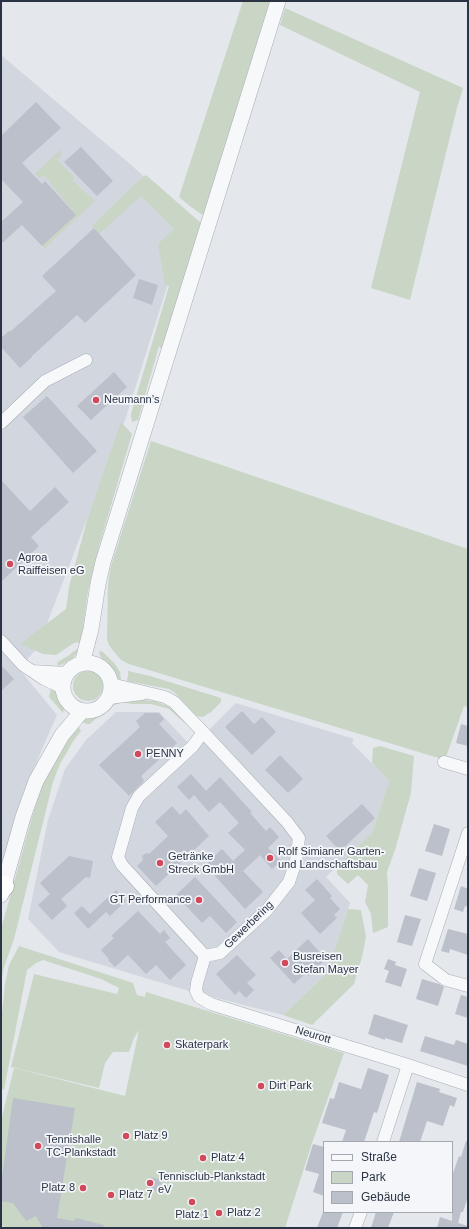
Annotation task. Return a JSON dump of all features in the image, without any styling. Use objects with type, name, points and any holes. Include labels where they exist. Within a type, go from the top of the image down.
[{"type":"street","points":[[89,664],[91,629],[102,562],[278,1]]},
{"type":"street","points":[[1,423],[45,381],[86,360]]},
{"type":"street","points":[[1,641],[23,665],[32,671],[65,680]]},
{"type":"street","points":[[89,664],[106,673],[110,691],[104,705],[90,711],[82,711],[76,709],[68,703],[64,696],[65,680],[76,666],[89,664]]},
{"type":"street","points":[[110,691],[149,693],[165,697],[174,702],[203,732],[193,746],[139,796],[132,808],[118,857],[122,865],[205,956]]},
{"type":"street","points":[[62,734],[62,726],[68,703]]},
{"type":"street","points":[[2,890],[23,817],[36,781],[62,734],[82,711]]},
{"type":"street","name":"Gewerbering","points":[[203,732],[287,822],[299,838],[296,861],[290,882],[267,910],[220,953],[205,956]]},
{"type":"street","points":[[444,762],[468,769]]},
{"type":"street","points":[[468,833],[425,964],[446,980],[468,986]]},
{"type":"street","name":"Neurott","points":[[205,956],[196,991],[199,997],[211,1004],[468,1085]]},
{"type":"street","points":[[383,1141],[408,1065]]},
{"type":"street","points":[[355,1228],[360,1213]]},
{"type":"shaded area","points":[[1,55],[130,164],[189,217],[126,417],[38,647],[19,669],[57,715],[28,784],[4,858],[1,863]]},
{"type":"shaded area","points":[[236,703],[354,739],[352,743],[389,781],[372,833],[326,877],[350,903],[327,973],[283,1015],[189,991],[59,952],[28,919],[48,820],[65,769],[86,740],[116,712],[159,712],[192,747]]},
{"type":"green space","points":[[243,1],[274,1],[204,216],[179,197]]},
{"type":"green space","points":[[285,8],[463,88],[410,300],[371,288],[420,92],[280,25]]},
{"type":"green space","points":[[60,150],[62,154],[57,160],[74,177],[73,181],[95,201],[45,248],[42,246],[76,215],[44,175],[39,178],[35,174]]},
{"type":"green space","points":[[146,175],[201,223],[162,350],[159,346],[138,420],[132,422],[131,414],[169,286],[165,285],[158,244],[174,229],[141,196],[99,234],[92,226]]},
{"type":"green space","points":[[121,422],[132,434],[100,543],[88,591],[81,642],[74,643],[56,655],[43,654],[20,644],[66,609],[69,587],[87,520]]},
{"type":"green space","points":[[151,441],[468,549],[468,707],[464,706],[445,760],[129,664],[121,660],[109,645],[107,639],[108,586],[110,569]]},
{"type":"green space","points":[[80,649],[73,658],[58,666],[57,663],[74,651]]},
{"type":"green space","points":[[99,651],[103,652],[115,664],[120,672],[121,680],[115,676],[105,663],[100,656]]},
{"type":"green space","points":[[88,671],[99,675],[103,686],[99,697],[88,701],[77,697],[73,686],[77,675]]},
{"type":"green space","points":[[128,671],[150,676],[221,698],[221,702],[211,712],[203,717],[196,716],[175,693],[169,689],[127,681]]},
{"type":"green space","points":[[52,685],[61,692],[64,708],[63,713],[49,697]]},
{"type":"green space","points":[[131,699],[155,701],[172,708],[186,721],[187,725],[169,709],[151,704],[131,704],[124,702]]},
{"type":"green space","points":[[119,701],[120,703],[109,707],[90,724],[80,721],[88,715]]},
{"type":"green space","points":[[76,726],[81,731],[60,764],[53,782],[14,939],[4,967],[1,982],[1,929],[37,799],[45,777]]},
{"type":"green space","points":[[380,746],[414,756],[411,793],[395,850],[387,872],[388,927],[373,933],[371,914],[365,902],[368,885],[358,875],[348,884],[337,874],[337,866],[372,833],[389,781],[372,763],[373,748]]},
{"type":"green space","points":[[348,909],[361,910],[366,937],[354,984],[312,1025],[283,1015],[327,973]]},
{"type":"green space","points":[[19,946],[133,983],[137,995],[145,997],[146,992],[344,1053],[312,1143],[285,1228],[5,1228],[1,1224],[1,1121],[14,1068],[125,1096],[139,1030],[134,1038],[129,1052],[113,1052],[105,1063],[99,1088],[11,1067],[34,974],[117,994],[119,988],[101,979],[43,960],[36,963],[27,970],[4,1090],[1,1087],[1,1023],[5,984],[9,965]]},
{"type":"building","points":[[36,102],[61,128],[22,163],[42,184],[45,181],[76,215],[42,246],[22,225],[1,244],[1,222],[23,202],[1,179],[1,136]]},
{"type":"building","points":[[81,147],[113,181],[97,196],[64,162]]},
{"type":"building","points":[[94,228],[136,275],[85,323],[77,315],[20,368],[1,347],[1,338],[9,331],[10,332],[56,291],[42,276]]},
{"type":"building","points":[[139,279],[158,285],[152,305],[133,298]]},
{"type":"building","points":[[114,372],[127,387],[91,420],[77,406]]},
{"type":"building","points":[[47,396],[97,451],[73,473],[23,417]]},
{"type":"building","points":[[1,480],[30,511],[55,487],[69,502],[31,537],[39,546],[1,582]]},
{"type":"building","points":[[1,665],[14,679],[1,691]]},
{"type":"building","points":[[242,711],[254,724],[262,717],[276,732],[252,755],[225,727]]},
{"type":"building","name":"PENNY","points":[[145,713],[159,713],[164,719],[159,724],[177,743],[141,776],[144,781],[129,796],[99,765],[140,727],[136,721]]},
{"type":"building","points":[[461,724],[468,726],[468,746],[456,743]]},
{"type":"building","points":[[280,755],[303,779],[288,793],[265,770]]},
{"type":"building","points":[[191,774],[206,791],[220,777],[252,812],[250,813],[266,831],[270,827],[279,837],[268,848],[281,861],[272,869],[260,855],[243,871],[263,892],[245,909],[205,865],[222,849],[233,861],[245,850],[228,833],[239,823],[220,802],[209,812],[194,795],[189,800],[177,787]]},
{"type":"building","points":[[362,804],[375,818],[340,851],[326,836]]},
{"type":"building","points":[[172,806],[180,815],[186,809],[209,836],[156,886],[137,866],[143,860],[142,856],[146,853],[149,854],[168,836],[155,822]]},
{"type":"building","points":[[434,824],[450,829],[442,856],[425,851]]},
{"type":"building","points":[[69,856],[93,861],[90,878],[86,877],[61,899],[67,906],[52,920],[38,905],[50,894],[40,883]]},
{"type":"building","points":[[419,868],[436,873],[427,901],[410,896]]},
{"type":"building","name":"GT Performance","points":[[195,877],[237,922],[226,933],[210,916],[202,923],[176,895]]},
{"type":"building","points":[[317,879],[332,896],[330,898],[340,909],[334,915],[337,918],[320,934],[301,913],[315,900],[305,890]]},
{"type":"building","points":[[461,886],[468,889],[468,907],[465,906],[463,912],[454,909]]},
{"type":"building","points":[[116,890],[126,901],[110,916],[106,912],[88,929],[74,913],[82,906],[90,914]]},
{"type":"building","points":[[138,911],[160,934],[164,930],[170,938],[165,942],[186,965],[170,980],[156,965],[146,974],[128,955],[115,967],[101,950],[114,938],[111,936]]},
{"type":"building","points":[[405,915],[421,919],[412,946],[397,942]]},
{"type":"building","points":[[448,929],[468,934],[468,955],[450,949],[449,953],[441,951]]},
{"type":"building","points":[[308,939],[326,959],[308,976],[306,973],[294,984],[270,958],[279,950],[287,959]]},
{"type":"building","points":[[237,955],[256,975],[247,983],[254,990],[246,998],[239,991],[235,995],[216,974]]},
{"type":"building","points":[[388,959],[396,962],[395,965],[407,969],[401,987],[385,982],[389,971],[384,969]]},
{"type":"building","points":[[422,979],[444,987],[438,1006],[416,999]]},
{"type":"building","points":[[461,995],[468,997],[468,1018],[455,1014]]},
{"type":"building","points":[[374,1014],[408,1025],[402,1043],[385,1038],[385,1040],[368,1034]]},
{"type":"building","points":[[425,1036],[454,1045],[456,1040],[468,1044],[468,1066],[420,1051]]},
{"type":"building","points":[[368,1068],[389,1075],[377,1113],[374,1112],[364,1141],[342,1141],[346,1130],[322,1123],[330,1098],[334,1099],[339,1082],[361,1089]]},
{"type":"building","points":[[417,1082],[440,1089],[439,1092],[457,1098],[454,1107],[450,1105],[443,1126],[427,1121],[420,1141],[399,1141]]},
{"type":"building","name":"Tennishalle TC-Plankstadt","points":[[13,1098],[75,1108],[57,1218],[74,1221],[76,1218],[104,1225],[103,1228],[43,1228],[36,1216],[26,1221],[13,1203],[1,1201],[1,1184]]},
{"type":"building","points":[[466,1141],[468,1141],[468,1197],[458,1223],[468,1226],[467,1228],[437,1228],[440,1217],[452,1221],[453,1173],[459,1156],[461,1157]]},
{"type":"building","points":[[313,1144],[323,1147],[323,1196],[313,1192],[319,1174],[305,1170]]},
{"type":"building","points":[[150,1177],[162,1180],[159,1191],[147,1189]]},
{"type":"building","points":[[323,1212],[343,1213],[337,1228],[317,1228]]},
{"type":"building","points":[[376,1213],[394,1213],[388,1228],[371,1228]]},
{"type":"place","name":"Neumann’s","points":[[96,400]]},
{"type":"place","name":"Agroa Raiffeisen eG","points":[[10,564]]},
{"type":"place","name":"PENNY","points":[[138,754]]},
{"type":"place","name":"Rolf Simianer Garten- und Landschaftsbau","points":[[270,858]]},
{"type":"place","name":"Getränke Streck GmbH","points":[[160,863]]},
{"type":"place","name":"GT Performance","points":[[199,900]]},
{"type":"place","name":"Busreisen Stefan Mayer","points":[[285,963]]},
{"type":"place","name":"Skaterpark","points":[[167,1045]]},
{"type":"place","name":"Dirt Park","points":[[261,1086]]},
{"type":"place","name":"Platz 9","points":[[126,1136]]},
{"type":"place","name":"Tennishalle TC-Plankstadt","points":[[38,1146]]},
{"type":"place","name":"Platz 4","points":[[203,1158]]},
{"type":"place","name":"Tennisclub-Plankstadt eV","points":[[150,1183]]},
{"type":"place","name":"Platz 8","points":[[83,1188]]},
{"type":"place","name":"Platz 7","points":[[111,1195]]},
{"type":"place","name":"Platz 1","points":[[192,1202]]},
{"type":"place","name":"Platz 2","points":[[219,1213]]}]
